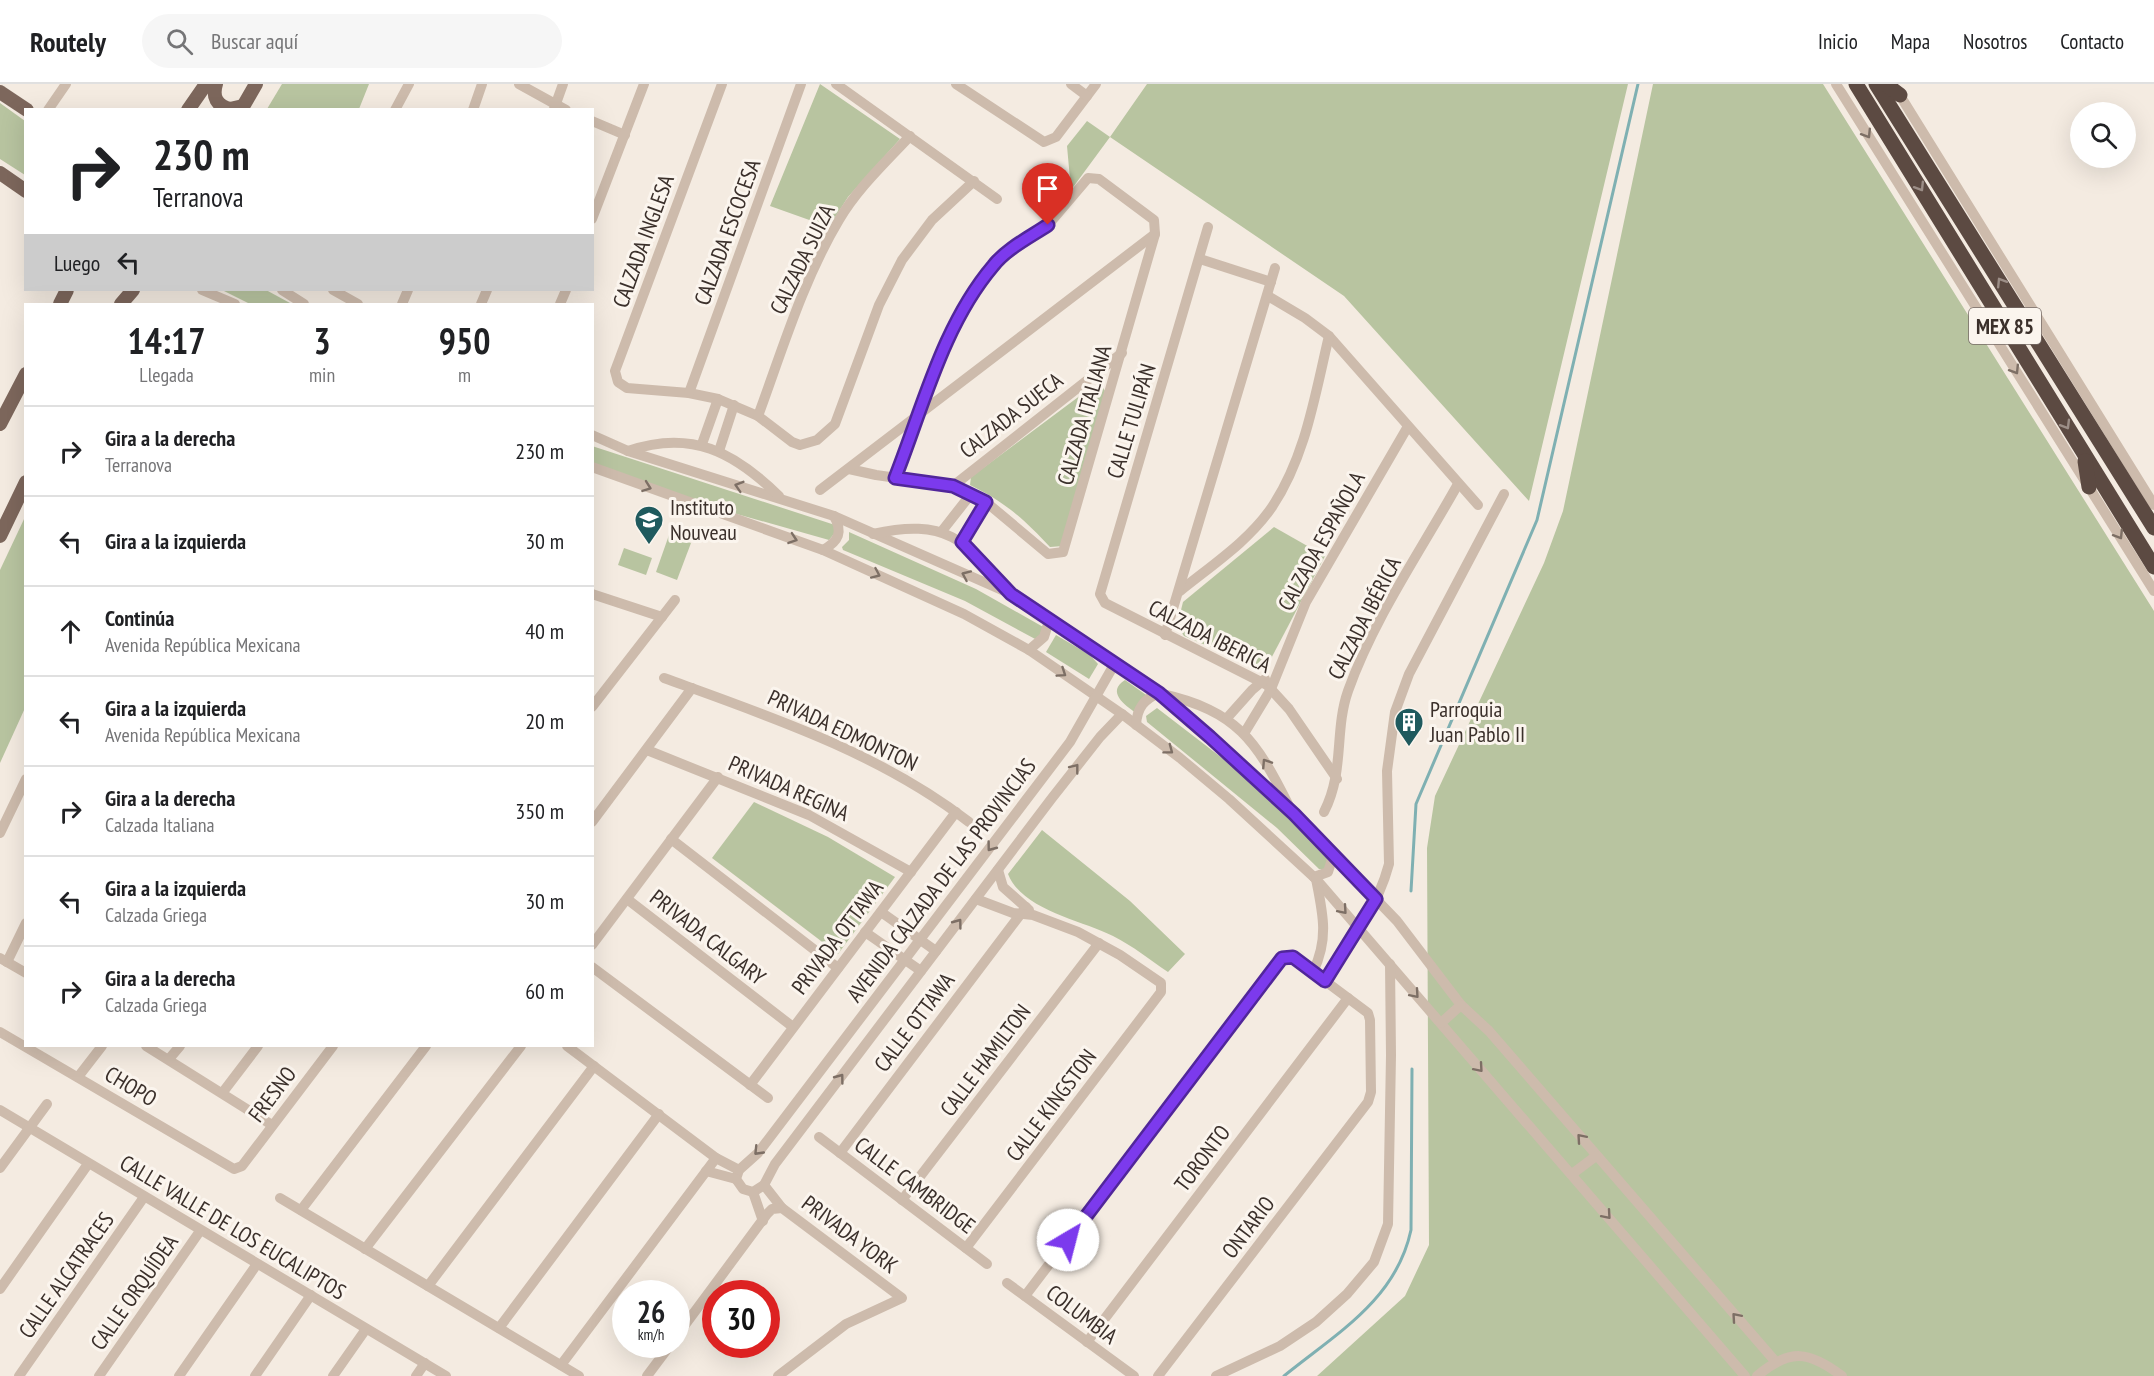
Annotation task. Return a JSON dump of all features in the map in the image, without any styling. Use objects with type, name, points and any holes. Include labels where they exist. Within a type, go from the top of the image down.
[{"type":"highway","name":"MEX 85","points":[[1856,84],[2154,567]]},
{"type":"highway","name":"MEX 85","points":[[1876,84],[2147,505],[2154,528]]},
{"type":"highway","points":[[1885,84],[1896,89]]},
{"type":"highway","points":[[2084,455],[2089,487]]},
{"type":"highway","points":[[2147,505],[2154,514]]},
{"type":"main road","points":[[189,108],[206,84]]},
{"type":"main road","points":[[216,84],[215,97],[219,104],[228,108]]},
{"type":"main road","points":[[242,108],[256,84]]},
{"type":"main road","points":[[0,92],[24,108]]},
{"type":"main road","points":[[0,173],[23,185]]},
{"type":"main road","points":[[122,303],[132,291]]},
{"type":"main road","points":[[0,424],[24,378]]},
{"type":"main road","points":[[0,536],[24,486]]},
{"type":"street","points":[[49,108],[66,84]]},
{"type":"street","points":[[396,108],[409,84]]},
{"type":"street","points":[[474,108],[482,84]]},
{"type":"street","points":[[519,84],[554,107],[563,84]]},
{"type":"street","points":[[594,214],[644,84]]},
{"type":"street","name":"CALZADA INGLESA","points":[[722,84],[615,371],[618,382],[627,388],[689,393],[718,399],[758,416],[792,442],[801,445],[809,444],[835,424],[879,305],[902,260],[932,220],[974,181]]},
{"type":"street","name":"CALZADA ESCOCESA","points":[[689,393],[801,84]]},
{"type":"street","points":[[836,84],[998,199]]},
{"type":"street","points":[[956,84],[1039,140],[1051,141],[1096,84]]},
{"type":"street","points":[[1071,84],[1087,96]]},
{"type":"street","points":[[1836,84],[2154,591]]},
{"type":"street","points":[[1896,89],[2147,505]]},
{"type":"street","points":[[594,122],[625,135]]},
{"type":"street","name":"CALZADA SUIZA","points":[[758,416],[793,322],[839,220],[859,192],[910,136]]},
{"type":"street","points":[[820,490],[849,469],[920,414],[1155,234],[1154,220],[1094,177],[1083,181],[1048,225],[993,265],[969,299],[948,339],[920,414],[895,478]]},
{"type":"street","name":"CALLE TULIPÁN","points":[[1100,594],[1208,227]]},
{"type":"street","name":"CALZADA ITALIANA","points":[[986,502],[1048,554],[1063,552],[1155,234]]},
{"type":"street","points":[[1200,259],[1271,282]]},
{"type":"street","points":[[1165,635],[1275,268]]},
{"type":"street","points":[[204,291],[233,303]]},
{"type":"street","points":[[283,291],[301,303]]},
{"type":"street","points":[[335,291],[356,303]]},
{"type":"street","points":[[1268,296],[1305,318],[1329,336],[1407,428],[1478,505]]},
{"type":"street","points":[[1180,591],[1238,545],[1271,508],[1289,479],[1301,450],[1329,336]]},
{"type":"street","name":"CALZADA SUECA","points":[[953,486],[1122,353]]},
{"type":"street","points":[[702,444],[718,399]]},
{"type":"street","points":[[719,451],[734,405]]},
{"type":"street","name":"CALZADA ESPAÑOLA","points":[[1245,732],[1271,689],[1274,676],[1306,602],[1407,428]]},
{"type":"street","points":[[594,436],[628,451],[834,516],[1011,594]]},
{"type":"street","points":[[628,451],[664,442],[702,444],[719,451],[754,475],[781,498]]},
{"type":"street","points":[[594,468],[823,550],[964,614],[1029,650],[1122,714],[1230,799],[1315,878],[1745,1376]]},
{"type":"street","points":[[849,469],[953,486],[986,502],[962,542]]},
{"type":"street","name":"CALZADA IBÉRICA","points":[[1324,812],[1337,779],[1347,695],[1360,660],[1458,484]]},
{"type":"street","points":[[942,531],[970,494]]},
{"type":"street","points":[[1325,981],[1376,899],[1389,864],[1387,771],[1395,712],[1409,674],[1504,494]]},
{"type":"street","points":[[823,550],[834,544],[839,536],[840,526],[834,516]]},
{"type":"street","points":[[873,534],[912,528],[942,531],[962,542],[1011,594],[1159,693],[1294,814],[1406,932],[1461,1005],[1489,1031],[1775,1361]]},
{"type":"street","name":"CALZADA IBERICA","points":[[1100,594],[1105,603],[1261,681],[1289,709],[1337,779]]},
{"type":"street","points":[[594,597],[662,616]]},
{"type":"street","points":[[594,704],[675,600]]},
{"type":"street","points":[[1029,650],[1044,637],[1049,621]]},
{"type":"street","name":"AVENIDA CALZADA DE LAS PROVINCIAS","points":[[737,1174],[758,1153],[789,1113],[1070,742],[1115,663]]},
{"type":"street","points":[[1227,718],[1261,681],[1274,676]]},
{"type":"street","name":"PRIVADA EDMONTON","points":[[664,678],[754,710],[839,746],[915,786],[969,822]]},
{"type":"street","points":[[594,819],[692,688]]},
{"type":"street","points":[[1136,725],[1137,713],[1142,705],[1149,697],[1159,693],[1188,700],[1227,718],[1245,732],[1268,766],[1294,814]]},
{"type":"street","name":"AVENIDA CALZADA DE LAS PROVINCIAS","points":[[764,1185],[775,1164],[936,951],[1078,765],[1122,714]]},
{"type":"street","name":"PRIVADA REGINA","points":[[647,750],[809,815],[911,872]]},
{"type":"street","points":[[594,942],[718,777]]},
{"type":"street","points":[[0,832],[24,783]]},
{"type":"street","name":"PRIVADA OTTAWA","points":[[750,1085],[956,812]]},
{"type":"street","points":[[671,839],[838,968]]},
{"type":"street","points":[[1315,878],[1328,872],[1333,856]]},
{"type":"street","points":[[998,870],[1003,887],[1026,912]]},
{"type":"street","points":[[1313,972],[1323,950],[1324,932],[1315,878]]},
{"type":"street","name":"PRIVADA CALGARY","points":[[627,899],[794,1027]]},
{"type":"street","points":[[976,899],[1026,912],[1099,943]]},
{"type":"street","points":[[881,912],[936,951]]},
{"type":"street","name":"CALLE OTTAWA","points":[[840,1153],[1026,912]]},
{"type":"street","points":[[24,926],[3,960],[24,972]]},
{"type":"street","points":[[866,932],[921,971]]},
{"type":"street","name":"CALLE KINGSTON","points":[[966,1248],[1161,992],[1161,983],[1099,943]]},
{"type":"street","name":"CALLE HAMILTON","points":[[903,1200],[1099,943]]},
{"type":"street","points":[[1025,1296],[1286,956],[1293,957],[1348,998]]},
{"type":"street","points":[[1216,1376],[1280,1346],[1316,1322],[1347,1294],[1374,1262],[1388,1224],[1390,964]]},
{"type":"street","points":[[594,968],[768,1098]]},
{"type":"street","name":"ONTARIO","points":[[1158,1376],[1368,1102],[1371,1092],[1370,1020],[1368,1013],[1348,998]]},
{"type":"street","name":"TORONTO","points":[[1087,1342],[1348,998]]},
{"type":"street","points":[[1441,1023],[1461,1005]]},
{"type":"street","name":"CHOPO","points":[[0,1032],[24,1046]]},
{"type":"street","name":"CHOPO","points":[[26,1047],[230,1168],[242,1166]]},
{"type":"street","points":[[78,1077],[101,1047]]},
{"type":"street","points":[[148,1047],[223,1092],[272,1125]]},
{"type":"street","points":[[170,1059],[179,1047]]},
{"type":"street","points":[[223,1092],[257,1047]]},
{"type":"street","name":"FRESNO","points":[[242,1166],[332,1047]]},
{"type":"street","points":[[301,1210],[425,1047]]},
{"type":"street","points":[[365,1249],[519,1047]]},
{"type":"street","points":[[568,1047],[737,1174],[743,1190],[753,1192],[764,1185]]},
{"type":"street","points":[[428,1286],[594,1066]]},
{"type":"street","points":[[0,1168],[47,1104]]},
{"type":"street","name":"CALLE VALLE DE LOS EUCALIPTOS","points":[[0,1110],[446,1376]]},
{"type":"street","points":[[499,1328],[659,1114]]},
{"type":"street","name":"CALLE CAMBRIDGE","points":[[819,1137],[987,1264]]},
{"type":"street","points":[[1572,1174],[1596,1156]]},
{"type":"street","points":[[561,1365],[716,1158]]},
{"type":"street","points":[[0,1289],[88,1164]]},
{"type":"street","points":[[706,1171],[737,1174]]},
{"type":"street","name":"PRIVADA YORK","points":[[764,1185],[777,1208],[902,1298],[846,1324],[778,1376]]},
{"type":"street","points":[[753,1192],[763,1221]]},
{"type":"street","name":"CALLE ALCATRACES","points":[[19,1376],[144,1197]]},
{"type":"street","points":[[280,1198],[579,1376]]},
{"type":"street","points":[[690,1318],[763,1221],[777,1208]]},
{"type":"street","name":"CALLE ORQUÍDEA","points":[[99,1376],[200,1231]]},
{"type":"street","points":[[179,1376],[257,1264]]},
{"type":"street","name":"COLUMBIA","points":[[1007,1282],[1134,1376]]},
{"type":"street","points":[[255,1376],[311,1295]]},
{"type":"street","points":[[333,1376],[366,1329]]},
{"type":"street","points":[[1757,1376],[1775,1361],[1797,1356],[1820,1359],[1842,1376]]},
{"type":"street","points":[[647,1376],[660,1358]]},
{"type":"street","points":[[416,1376],[425,1363]]},
{"type":"green space","points":[[282,84],[369,84],[359,108],[268,108]]},
{"type":"green space","points":[[820,84],[900,139],[848,197],[829,227],[770,206]]},
{"type":"green space","points":[[1147,84],[1628,84],[1529,501],[1344,296],[1110,137]]},
{"type":"green space","points":[[1653,84],[1823,84],[2154,611],[2154,1376],[1317,1376],[1405,1296],[1429,1245],[1427,848],[1435,796],[1544,563],[1563,511]]},
{"type":"green space","points":[[0,103],[24,120],[24,174],[0,159]]},
{"type":"green space","points":[[1087,121],[1110,137],[1071,190],[1067,146]]},
{"type":"green space","points":[[224,291],[268,291],[290,303],[248,303]]},
{"type":"green space","points":[[1093,386],[1102,386],[1105,391],[1063,546],[1050,547],[1013,512],[970,485],[971,477]]},
{"type":"green space","points":[[594,447],[835,525],[838,529],[829,540],[712,507],[594,463]]},
{"type":"green space","points":[[24,519],[24,710],[0,763],[0,570]]},
{"type":"green space","points":[[1274,527],[1325,556],[1265,670],[1184,636],[1177,626],[1183,602]]},
{"type":"green space","points":[[849,532],[976,589],[1045,628],[1037,640],[965,601],[843,550],[842,547],[849,540]]},
{"type":"green space","points":[[669,535],[691,543],[677,580],[656,572]]},
{"type":"green space","points":[[624,548],[652,558],[646,575],[618,565]]},
{"type":"green space","points":[[1056,635],[1090,655],[1098,664],[1089,679],[1046,652]]},
{"type":"green space","points":[[1125,680],[1149,697],[1136,713],[1117,694],[1117,689]]},
{"type":"green space","points":[[1157,708],[1252,781],[1326,856],[1330,862],[1325,869],[1319,869],[1277,828],[1147,722],[1146,716]]},
{"type":"green space","points":[[754,802],[828,837],[895,877],[838,954],[712,858]]},
{"type":"green space","points":[[1042,830],[1130,901],[1185,954],[1168,972],[1113,936],[1039,905],[1015,886],[1008,874]]},
{"type":"waterway","points":[[1411,891],[1416,804],[1537,520],[1638,84]]},
{"type":"waterway","points":[[1284,1376],[1362,1313],[1378,1296],[1403,1255],[1411,1230],[1412,1069]]},
{"type":"place","name":"Instituto Nouveau","points":[[649,546]]},
{"type":"place","name":"Parroquia Juan Pablo II","points":[[1409,748]]},
{"type":"route","points":[[1048,225],[993,265],[969,299],[948,339],[895,478],[953,486],[986,502],[962,542],[980,558],[1011,594],[1159,693],[1294,814],[1376,899],[1325,981],[1293,957],[1282,958],[1068,1240]]}]
